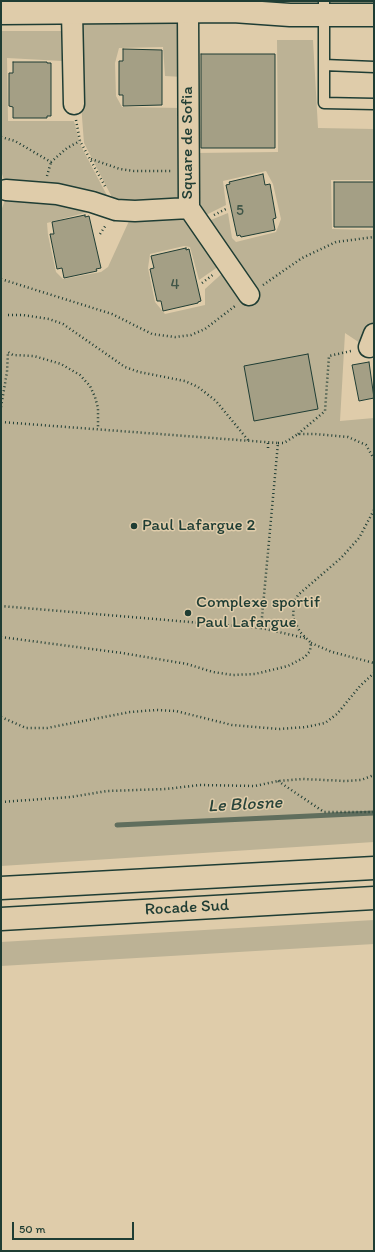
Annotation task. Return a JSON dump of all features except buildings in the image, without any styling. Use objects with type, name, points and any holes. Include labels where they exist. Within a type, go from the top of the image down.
[{"type":"main road","points":[[1,12],[233,11],[290,15],[324,8],[374,15]]},
{"type":"main road","name":"Rocade Sud","points":[[1,888],[374,868]]},
{"type":"main road","name":"Rocade Sud","points":[[1,918],[374,898]]},
{"type":"street","points":[[72,12],[74,104]]},
{"type":"street","name":"Square de Sofia","points":[[6,190],[57,194],[92,202],[116,210],[135,211],[189,208],[188,12]]},
{"type":"street","points":[[189,208],[249,295]]},
{"type":"lane","points":[[324,8],[324,103],[374,104]]},
{"type":"lane","points":[[324,65],[374,67]]},
{"type":"path","points":[[74,104],[80,141],[91,159],[116,210]]},
{"type":"path","points":[[1,137],[15,140],[51,162],[67,148],[80,141]]},
{"type":"path","points":[[91,159],[120,169],[134,171],[189,170]]},
{"type":"path","points":[[1,279],[112,314],[152,334],[175,337],[191,335],[205,329],[249,295],[302,258],[336,242],[374,237]]},
{"type":"path","points":[[8,315],[11,314],[49,319],[62,324],[125,366],[140,372],[185,381],[198,387],[216,401],[246,435],[248,440]]},
{"type":"path","points":[[1,422],[284,443],[298,434],[325,411],[329,356],[372,340]]},
{"type":"path","points":[[1,407],[7,372],[8,352],[13,355],[34,356],[61,364],[80,375],[90,386],[98,408],[98,428]]},
{"type":"path","points":[[298,434],[348,437],[366,445],[374,459]]},
{"type":"path","points":[[268,442],[268,448]]},
{"type":"path","points":[[261,628],[278,442]]},
{"type":"path","points":[[374,510],[360,538],[341,558],[305,587],[294,603],[293,618],[300,632],[311,643],[332,652],[374,663]]},
{"type":"path","points":[[1,606],[261,628],[305,638]]},
{"type":"path","points":[[1,637],[122,653],[187,664],[217,672],[244,675],[271,671],[298,662],[305,658],[310,651],[311,643]]},
{"type":"path","points":[[1,717],[26,728],[47,728],[71,725],[112,715],[156,710],[176,711],[232,725],[279,729],[306,727],[325,723],[337,714],[360,686],[374,673]]},
{"type":"path","points":[[1,802],[71,797],[107,791],[166,789],[200,785],[255,786],[278,781],[303,779],[346,781],[361,780],[374,775]]},
{"type":"path","points":[[278,781],[324,812],[374,812]]},
{"type":"shaded area","points":[[347,1],[374,1],[374,5],[354,5]]},
{"type":"shaded area","name":"Complexe sportif Paul Lafargue","points":[[79,18],[182,19],[183,77],[165,76],[163,47],[119,48],[115,63],[116,96],[122,107],[181,108],[186,203],[222,264],[199,280],[190,247],[184,246],[150,254],[148,268],[155,302],[165,314],[205,305],[205,289],[227,269],[206,222],[228,213],[232,238],[236,242],[276,232],[281,219],[273,184],[266,171],[223,181],[226,205],[200,218],[194,207],[195,153],[278,152],[277,40],[313,40],[318,128],[374,129],[374,180],[331,180],[332,229],[374,230],[374,356],[360,343],[345,333],[340,421],[374,418],[374,842],[1,866],[1,211],[8,192],[91,206],[88,212],[47,223],[56,272],[63,279],[101,272],[108,267],[129,221],[116,205],[84,143],[78,65]]},
{"type":"shaded area","points":[[1,31],[61,31],[62,61],[7,58],[8,121],[74,121],[80,144],[112,205],[7,188],[1,171]]},
{"type":"shaded area","points":[[374,920],[374,944],[1,966],[1,942]]},
{"type":"waterway","name":"Le Blosne","points":[[117,825],[374,813]]},
{"type":"place","name":"Paul Lafargue 2","points":[[134,526]]},
{"type":"place","name":"Complexe sportif Paul Lafargue","points":[[188,613]]}]
